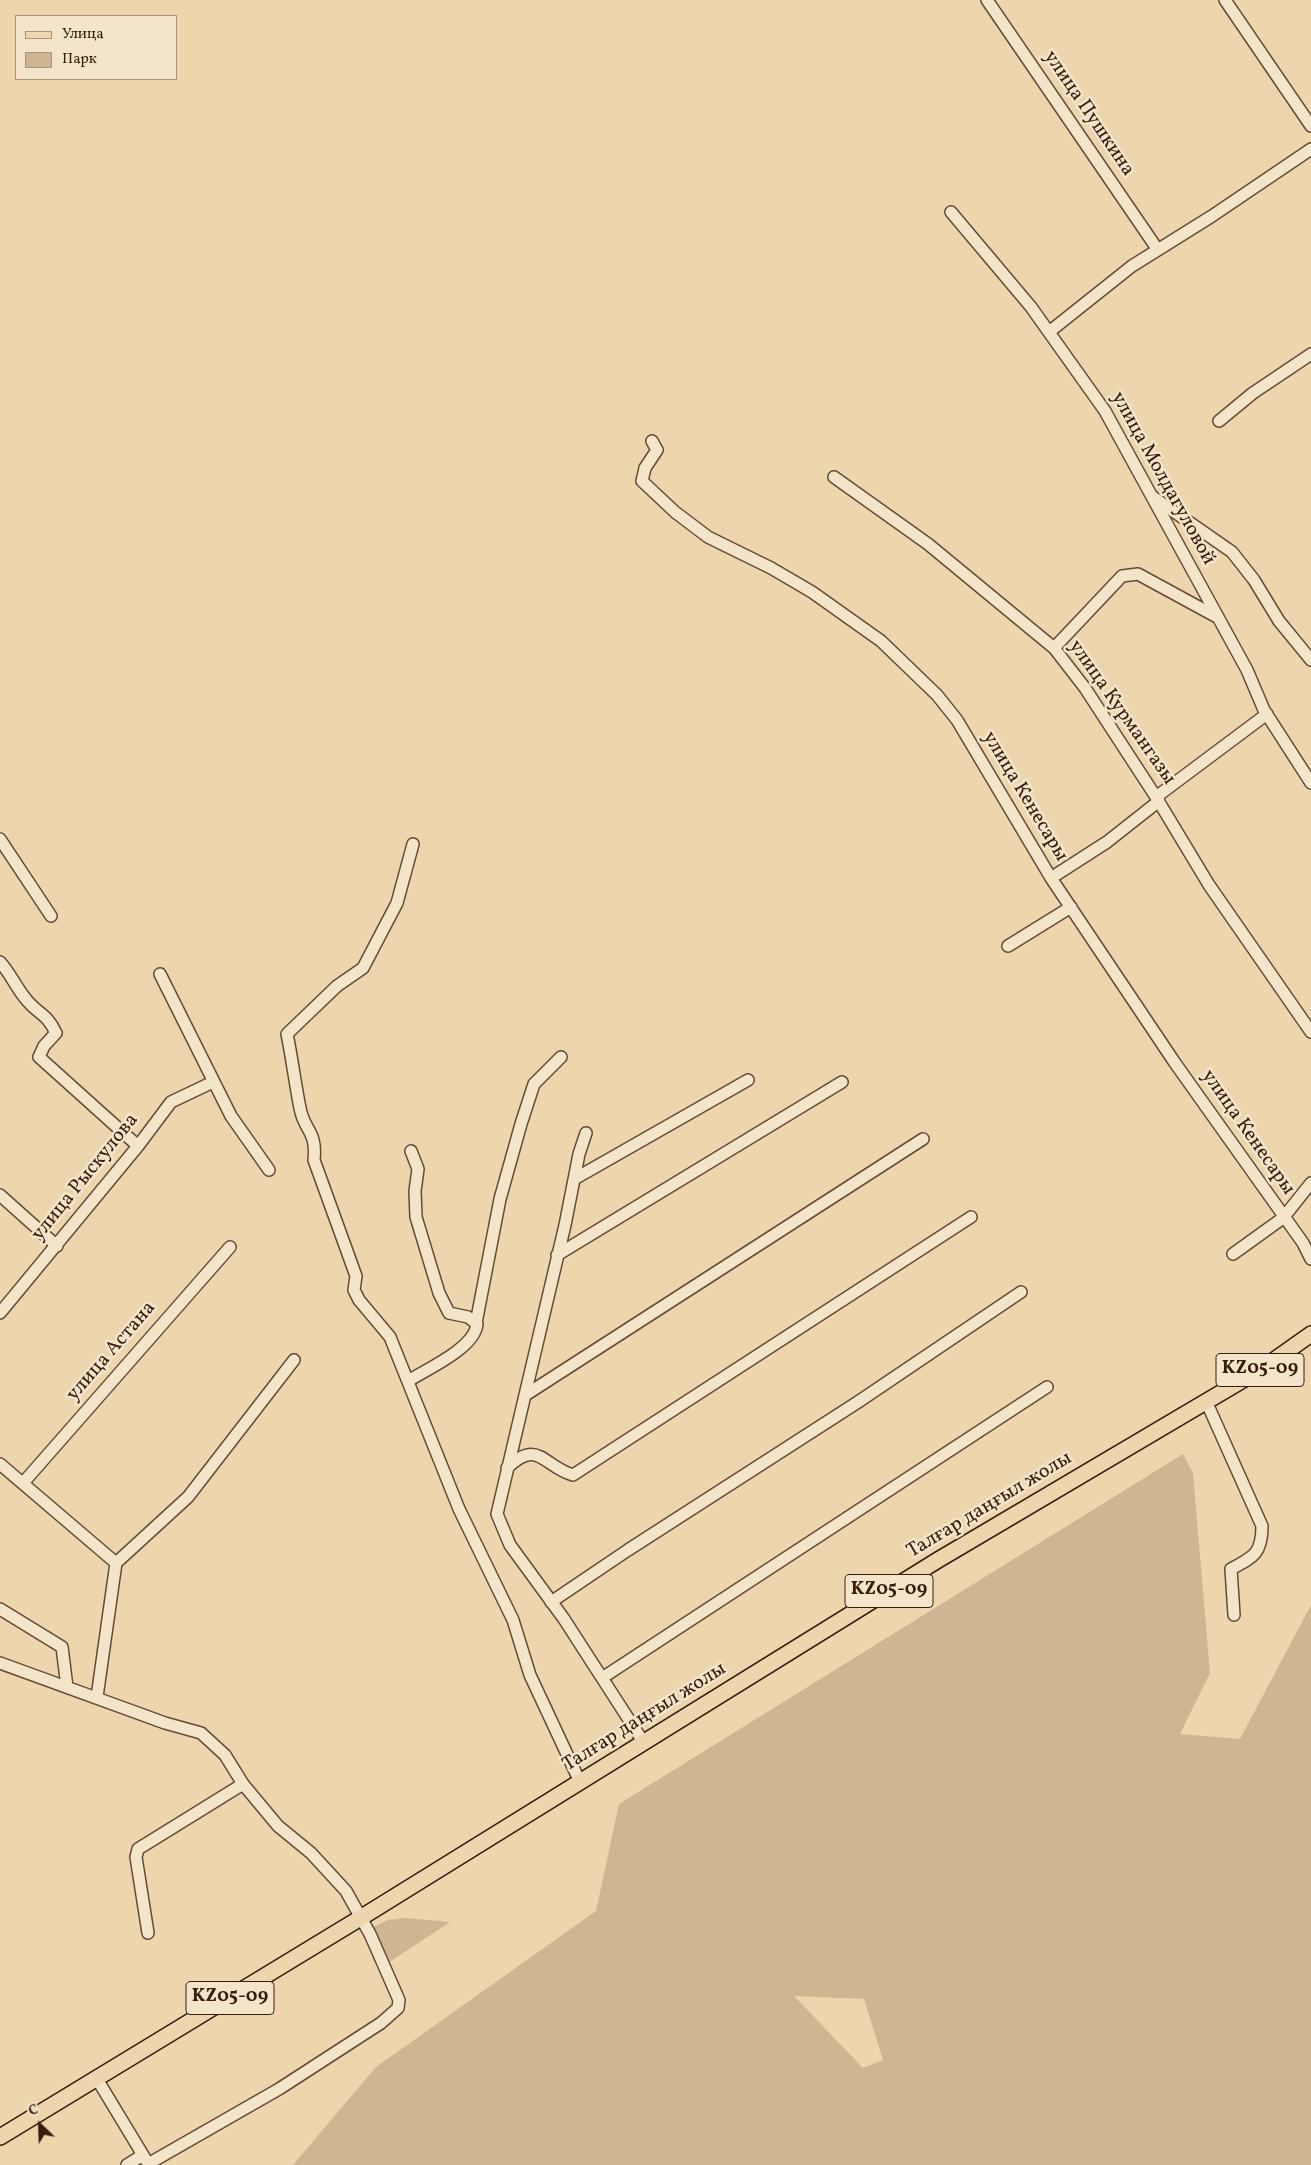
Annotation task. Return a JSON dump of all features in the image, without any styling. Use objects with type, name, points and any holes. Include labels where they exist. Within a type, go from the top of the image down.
[{"type":"main road","name":"Талғар даңғыл жолы","points":[[0,2137],[362,1917],[938,1560],[1263,1368],[1311,1334]]},
{"type":"street","name":"улица Пушкина","points":[[986,0],[1158,250]]},
{"type":"street","points":[[1225,0],[1311,126]]},
{"type":"street","points":[[1049,332],[1132,266],[1311,149]]},
{"type":"street","name":"улица Молдагуловой","points":[[951,212],[1031,308],[1104,411],[1247,670],[1267,714],[1311,784]]},
{"type":"street","points":[[1218,421],[1252,393],[1311,354]]},
{"type":"street","name":"улица Кенесары","points":[[652,440],[657,450],[645,468],[642,481],[675,512],[708,537],[771,568],[812,592],[881,641],[936,695],[957,720],[1051,878],[1175,1064],[1283,1218],[1303,1243],[1311,1259]]},
{"type":"street","name":"улица Курмангазы","points":[[834,477],[928,544],[1054,648],[1085,688],[1158,799],[1209,885],[1311,1032]]},
{"type":"street","points":[[1151,495],[1232,552],[1254,580],[1279,621],[1311,660]]},
{"type":"street","points":[[1054,648],[1122,576],[1138,574],[1217,617]]},
{"type":"street","points":[[1051,878],[1107,842],[1158,799],[1267,714]]},
{"type":"street","points":[[0,839],[51,916]]},
{"type":"street","points":[[413,844],[397,903],[363,968],[337,986],[287,1034],[300,1110],[311,1131],[315,1144],[314,1160],[356,1276],[354,1290],[359,1300],[390,1337],[459,1509],[513,1620],[530,1675],[575,1785]]},
{"type":"street","points":[[1008,946],[1071,907]]},
{"type":"street","points":[[0,962],[10,974],[25,999],[50,1019],[56,1033],[44,1046],[38,1057],[138,1146]]},
{"type":"street","points":[[160,974],[231,1116],[268,1170]]},
{"type":"street","points":[[408,1381],[467,1344],[476,1333],[476,1323],[500,1199],[521,1124],[534,1084],[561,1057]]},
{"type":"street","points":[[576,1178],[748,1080]]},
{"type":"street","name":"улица Рыскулова","points":[[0,1313],[57,1246],[171,1102],[213,1082]]},
{"type":"street","points":[[557,1255],[842,1082]]},
{"type":"street","points":[[586,1132],[579,1154],[576,1178],[527,1394],[497,1514],[510,1545],[551,1602],[644,1743]]},
{"type":"street","points":[[527,1394],[923,1139]]},
{"type":"street","points":[[411,1151],[418,1169],[415,1191],[416,1217],[438,1293],[449,1313],[468,1317],[476,1323]]},
{"type":"street","points":[[1233,1254],[1283,1218],[1311,1183]]},
{"type":"street","points":[[0,1195],[57,1246]]},
{"type":"street","points":[[507,1468],[525,1454],[535,1453],[564,1472],[573,1475],[971,1216]]},
{"type":"street","name":"улица Астана","points":[[23,1483],[230,1247]]},
{"type":"street","points":[[551,1602],[628,1550],[858,1402],[1021,1292]]},
{"type":"street","points":[[97,1697],[116,1563],[188,1497],[294,1360]]},
{"type":"street","points":[[602,1678],[1047,1387]]},
{"type":"street","points":[[1206,1401],[1262,1526],[1262,1542],[1254,1556],[1231,1569],[1234,1615]]},
{"type":"street","points":[[0,1464],[116,1563]]},
{"type":"street","points":[[0,1609],[62,1647],[67,1687]]},
{"type":"street","points":[[0,1663],[201,1733],[225,1756],[243,1784],[278,1826],[310,1853],[346,1891],[362,1917],[399,2000],[398,2008],[381,2023],[279,2089],[146,2161],[127,2165]]},
{"type":"street","points":[[148,1933],[136,1857],[138,1849],[243,1784]]},
{"type":"street","points":[[97,2079],[146,2161]]},
{"type":"green space","points":[[1183,1454],[1193,1473],[1210,1673],[1180,1734],[1240,1739],[1311,1605],[1311,2165],[293,2165],[376,2067],[596,1911],[619,1804]],"holes":[[[794,1996],[864,1999],[883,2060],[863,2068]]]},
{"type":"green space","points":[[405,1918],[450,1922],[388,1963],[373,1927],[388,1920]]}]
